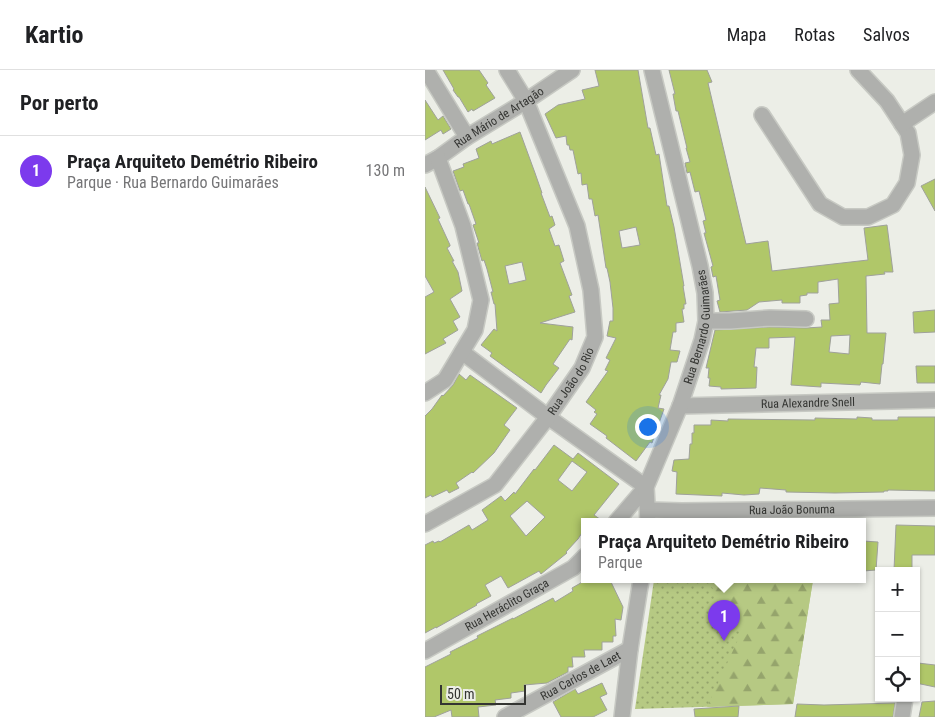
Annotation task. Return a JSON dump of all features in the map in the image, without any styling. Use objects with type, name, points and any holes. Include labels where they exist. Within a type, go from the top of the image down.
[{"type":"street","points":[[426,70],[467,137]]},
{"type":"street","name":"Rua João do Rio","points":[[425,524],[495,485],[548,417],[582,368],[595,337],[591,290],[577,226],[525,101],[507,70]]},
{"type":"street","name":"Rua Mário de Artagão","points":[[431,161],[571,70]]},
{"type":"street","name":"Rua Bernardo Guimarães","points":[[648,516],[646,487],[679,406],[702,340],[706,321],[705,294],[700,266],[651,70]]},
{"type":"street","points":[[762,115],[820,204],[843,217],[868,217],[893,205],[907,183],[913,155],[908,133],[887,101],[858,70]]},
{"type":"street","points":[[902,124],[935,102]]},
{"type":"street","points":[[425,393],[445,380],[462,352],[475,330],[481,300],[463,226],[431,161]]},
{"type":"street","points":[[706,321],[770,318],[806,319]]},
{"type":"street","points":[[462,352],[548,417],[646,487],[619,518]]},
{"type":"street","name":"Rua Alexandre Snell","points":[[679,406],[935,400]]},
{"type":"street","name":"Rua João Bonuma","points":[[648,516],[682,510],[935,508]]},
{"type":"street","name":"Rua Heráclito Graça","points":[[425,651],[573,568],[581,560]]},
{"type":"street","points":[[622,717],[641,583]]},
{"type":"street","name":"Rua Carlos de Laet","points":[[505,717],[630,649]]},
{"type":"street","points":[[902,717],[904,702]]},
{"type":"green space","points":[[654,583],[813,583],[793,704],[635,709]]},
{"type":"green space","points":[[709,583],[813,583],[793,704],[707,707],[742,631]]},
{"type":"building","points":[[443,70],[479,70],[495,98],[468,112],[453,90]]},
{"type":"building","points":[[595,70],[638,70],[648,128],[650,128],[656,155],[659,154],[667,206],[669,206],[674,227],[686,304],[684,304],[684,309],[682,309],[684,322],[676,323],[676,332],[673,332],[670,350],[680,351],[677,362],[671,362],[668,379],[659,395],[661,395],[658,408],[664,409],[652,443],[650,442],[636,461],[590,424],[597,414],[594,412],[596,410],[586,402],[608,371],[605,370],[610,360],[606,358],[616,338],[607,336],[610,321],[613,321],[610,282],[598,215],[595,216],[592,199],[589,199],[587,184],[582,185],[581,173],[578,174],[573,150],[570,150],[569,145],[567,145],[566,136],[556,138],[545,114],[558,105],[585,99],[582,90],[599,86]],"holes":[[[636,227],[640,245],[622,248],[619,231]]]},
{"type":"building","points":[[669,70],[707,70],[712,82],[708,83],[746,244],[768,241],[772,271],[868,260],[864,228],[887,225],[893,272],[866,276],[867,333],[886,333],[880,384],[861,382],[860,385],[821,383],[821,387],[791,385],[795,337],[769,338],[769,348],[756,348],[754,367],[757,367],[756,388],[721,389],[721,387],[709,386],[709,368],[706,368],[715,330],[822,327],[821,320],[830,320],[829,304],[839,303],[838,279],[818,282],[818,293],[807,293],[807,295],[800,296],[800,303],[782,303],[782,300],[759,302],[747,310],[720,312],[717,301],[720,300],[716,276],[713,277],[711,267],[713,266],[704,233],[706,233],[703,221],[706,220],[699,191],[695,192],[690,172],[687,173],[685,163],[690,162],[678,111],[676,111],[673,94],[675,94]],"holes":[[[850,335],[849,354],[829,352],[831,336]]]},
{"type":"building","points":[[425,100],[438,120],[443,116],[451,129],[443,134],[441,130],[425,140]]},
{"type":"building","points":[[520,132],[550,217],[552,216],[555,225],[549,229],[555,246],[559,245],[564,261],[560,263],[572,295],[569,296],[575,312],[540,323],[573,327],[572,340],[570,339],[553,364],[559,368],[541,393],[490,356],[492,353],[481,345],[494,329],[497,331],[495,304],[487,269],[484,260],[482,261],[477,243],[479,243],[473,225],[476,224],[463,190],[460,191],[453,171],[464,167],[463,164],[479,158],[476,149],[491,141],[492,144]],"holes":[[[522,262],[526,280],[509,284],[505,266]]]},
{"type":"building","points":[[935,179],[935,211],[921,186]]},
{"type":"building","points":[[425,187],[440,218],[438,219],[450,245],[447,248],[458,272],[462,291],[450,299],[460,317],[453,321],[458,330],[443,339],[446,343],[425,354],[425,297],[434,292],[425,276]]},
{"type":"building","points":[[935,310],[935,332],[914,333],[913,312]]},
{"type":"building","points":[[916,366],[935,366],[935,383],[917,383]]},
{"type":"building","points":[[459,374],[466,380],[470,375],[517,408],[504,425],[510,430],[494,453],[473,473],[456,483],[459,488],[449,493],[447,490],[425,498],[425,416],[453,385]]},
{"type":"building","points":[[857,417],[872,418],[872,420],[898,420],[898,417],[935,417],[935,491],[888,490],[884,492],[835,493],[786,492],[786,490],[760,488],[759,494],[722,493],[722,496],[676,494],[677,472],[672,471],[674,460],[689,459],[694,425],[711,425],[711,420],[728,421],[728,419],[815,420],[815,418],[857,419]]},
{"type":"building","points":[[554,445],[573,459],[578,453],[619,484],[594,515],[598,518],[581,518],[581,534],[578,539],[567,553],[541,574],[539,571],[508,588],[501,576],[485,585],[491,596],[425,633],[425,545],[433,541],[434,543],[440,542],[469,525],[472,530],[488,520],[482,510],[501,496],[505,501],[514,492],[515,494]],"holes":[[[572,461],[587,472],[572,491],[558,480]],[[527,501],[545,517],[526,536],[510,516]]]},
{"type":"building","points":[[896,525],[935,526],[935,555],[912,555],[912,567],[894,567]]},
{"type":"building","points":[[866,541],[878,542],[875,570],[866,571]]},
{"type":"building","points":[[581,583],[611,583],[623,607],[621,620],[615,619],[616,636],[613,636],[613,642],[602,642],[602,650],[584,650],[585,657],[572,657],[573,667],[568,667],[568,672],[547,683],[524,685],[525,691],[511,693],[511,698],[495,700],[496,705],[478,707],[479,717],[452,717],[451,710],[434,717],[425,717],[425,667],[478,638],[477,636],[553,598],[555,602],[573,591],[572,588]]},
{"type":"building","points":[[920,663],[935,665],[935,687],[920,684]]},
{"type":"building","points":[[602,683],[607,694],[600,697],[607,710],[593,717],[561,717],[553,702],[575,689],[578,694]]},
{"type":"building","points":[[935,701],[935,717],[919,717],[922,702]]},
{"type":"building","points":[[895,703],[893,717],[795,717],[797,704]]},
{"type":"building","points":[[739,706],[738,717],[695,717],[694,709]]},
{"type":"place","name":"Praça Arquiteto Demétrio Ribeiro","points":[[724,641]]}]
